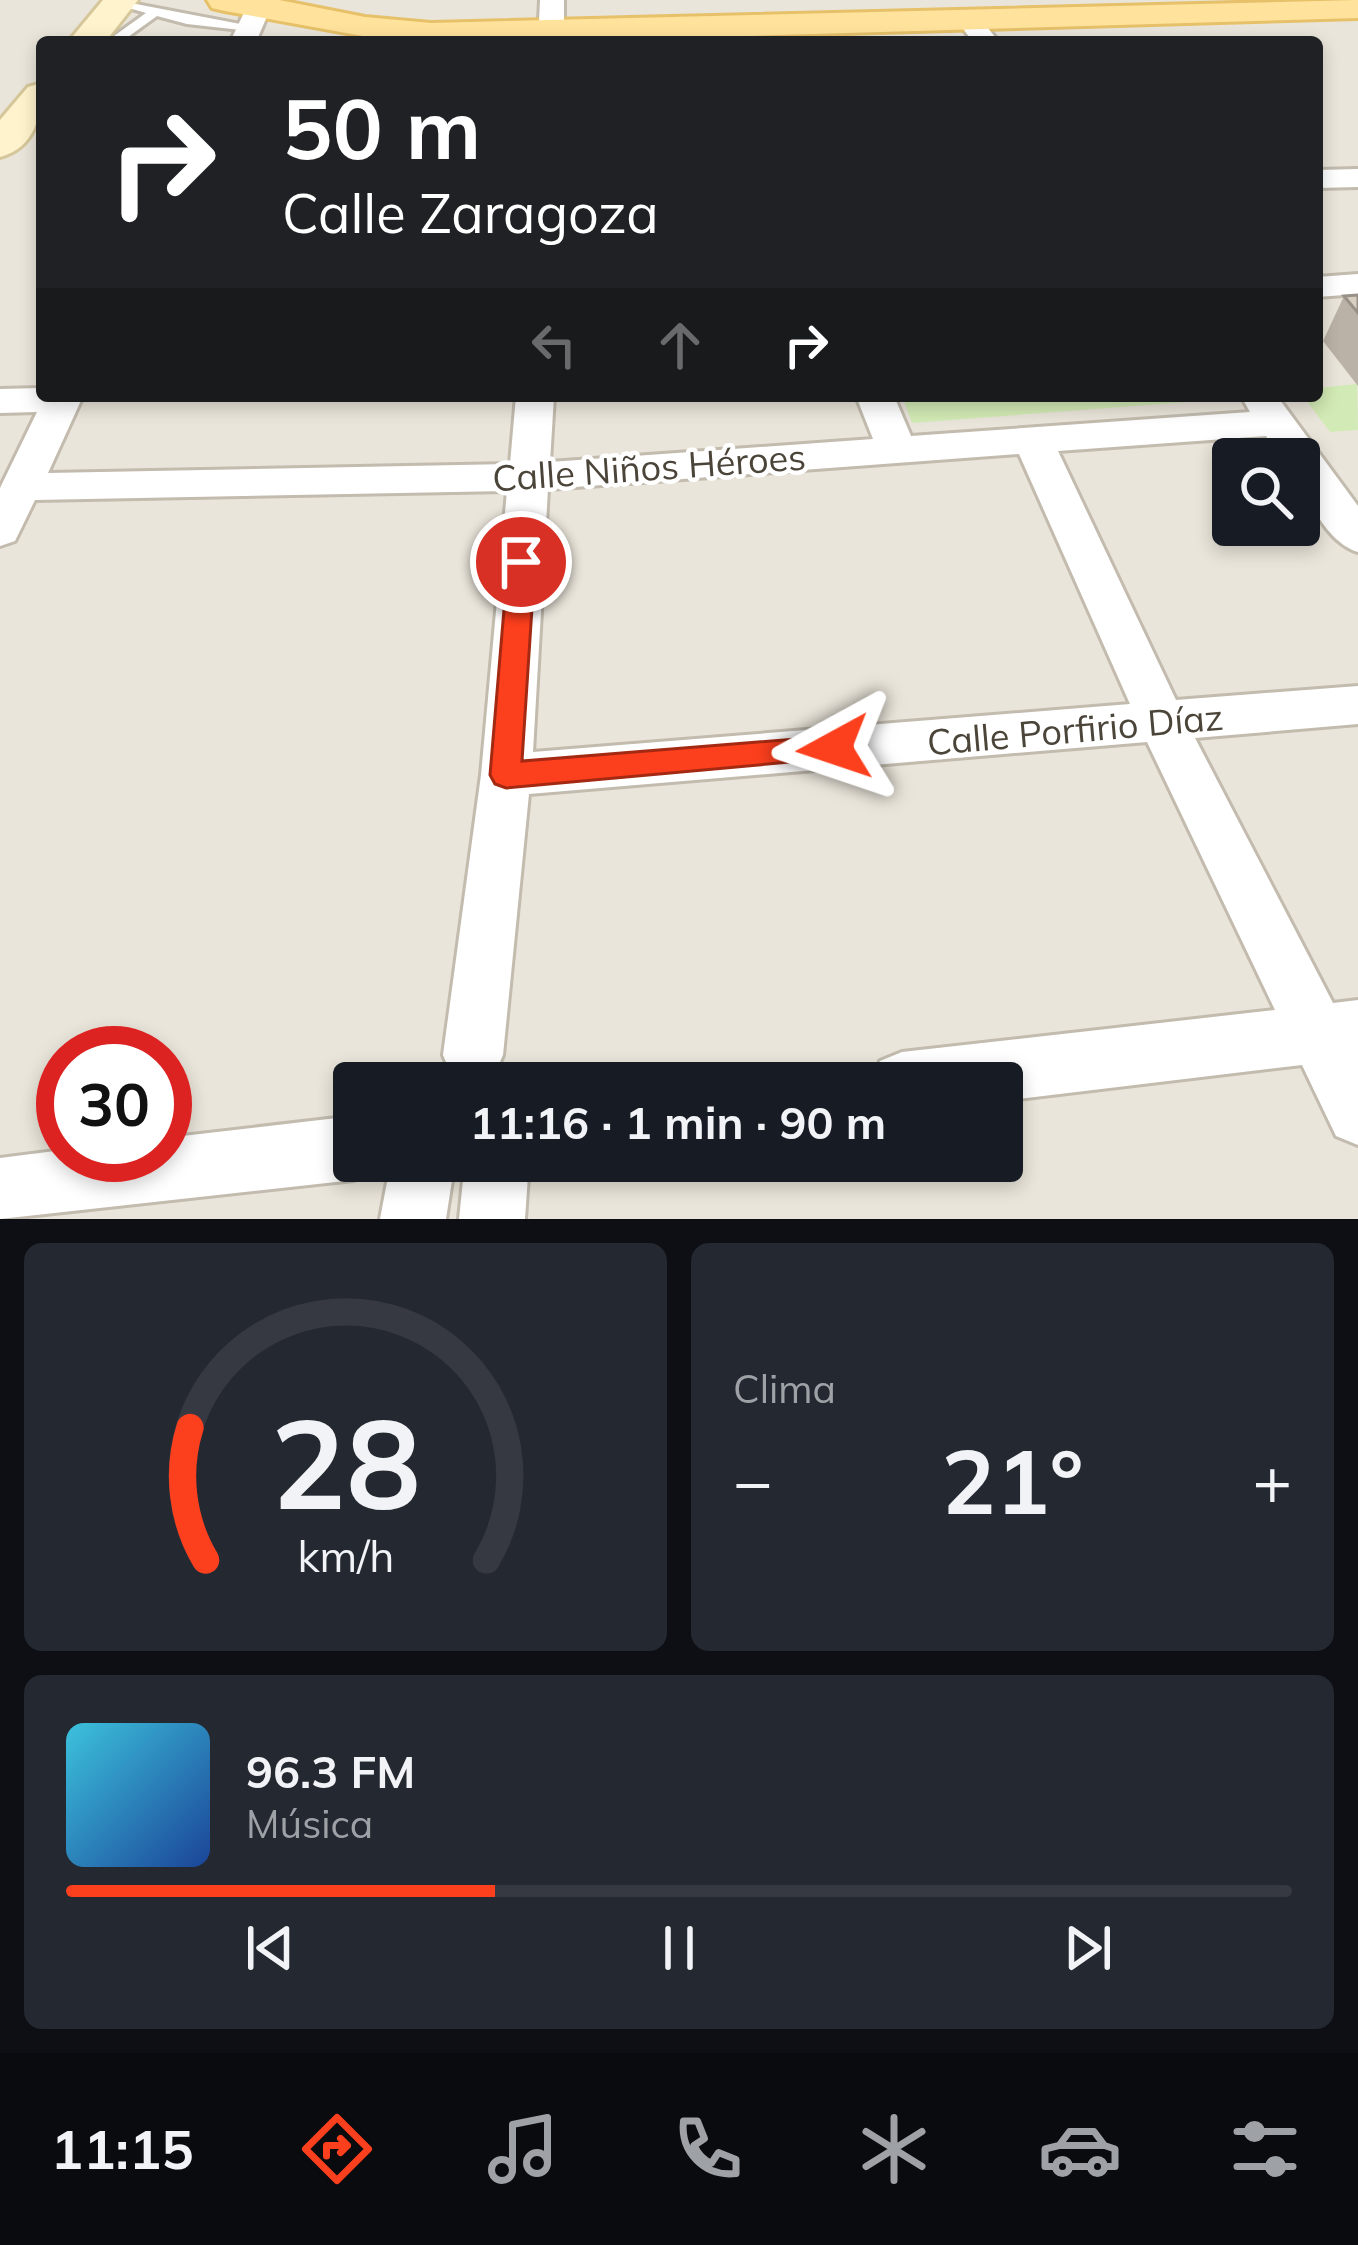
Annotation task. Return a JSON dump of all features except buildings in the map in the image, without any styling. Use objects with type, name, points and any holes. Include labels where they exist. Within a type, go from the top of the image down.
[{"type":"main road","points":[[248,15],[410,33],[551,24],[752,34],[1134,7],[1358,7]]},
{"type":"street","points":[[91,36],[120,1]]},
{"type":"street","points":[[0,145],[23,107]]},
{"type":"street","points":[[1323,179],[1358,178]]},
{"type":"street","points":[[1323,287],[1358,284]]},
{"type":"street","points":[[0,401],[36,399]]},
{"type":"street","points":[[0,531],[61,402]]},
{"type":"street","points":[[472,1062],[506,775],[534,402]]},
{"type":"street","points":[[877,402],[897,451]]},
{"type":"street","points":[[1266,409],[1287,438]]},
{"type":"street","name":"Calle Niños Héroes","points":[[21,488],[528,477],[1033,441],[1266,409]]},
{"type":"street","points":[[1033,441],[1162,722],[1339,1031],[1358,1114]]},
{"type":"street","points":[[1320,479],[1358,476]]},
{"type":"street","points":[[1320,485],[1358,537]]},
{"type":"street","name":"Calle Porfirio Díaz","points":[[506,775],[1358,705]]},
{"type":"street","points":[[1023,1069],[1339,1031]]},
{"type":"street","points":[[0,1190],[333,1150]]},
{"type":"street","points":[[413,1219],[419,1182]]},
{"type":"street","points":[[492,1219],[495,1182]]},
{"type":"lane","points":[[120,1],[155,12],[248,15]]},
{"type":"lane","points":[[121,36],[155,12]]},
{"type":"shaded area","points":[[0,0],[1358,0],[1358,1219],[0,1219]]},
{"type":"green space","points":[[1357,384],[1358,430],[1330,432],[1308,402],[1323,402],[1323,387]]},
{"type":"green space","points":[[904,402],[1188,402],[912,423]]},
{"type":"route","points":[[521,562],[506,775],[834,748]]}]
